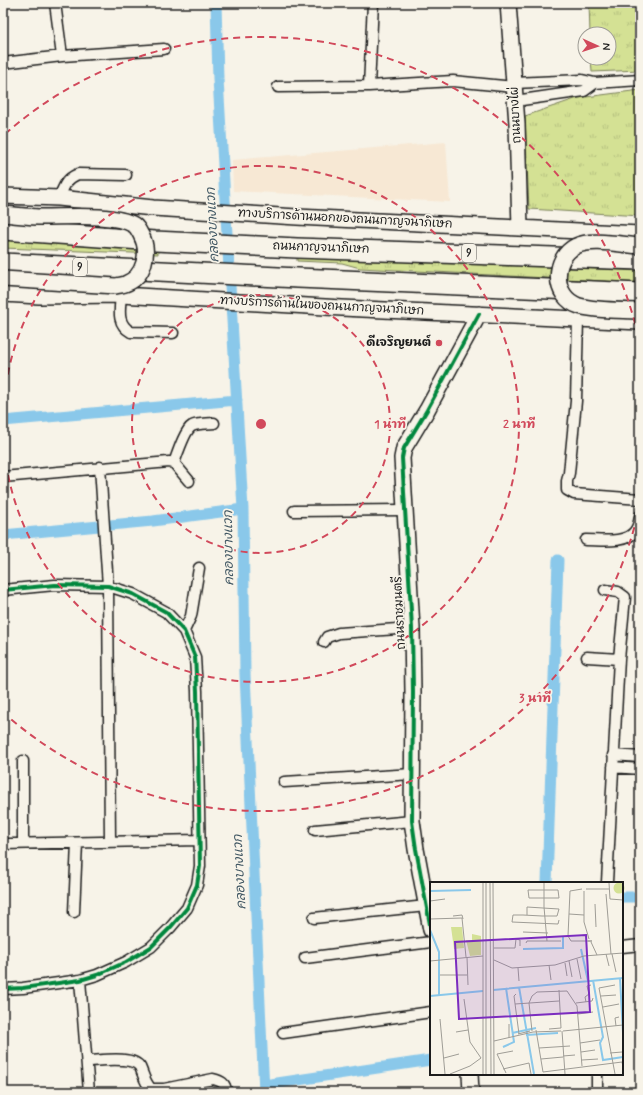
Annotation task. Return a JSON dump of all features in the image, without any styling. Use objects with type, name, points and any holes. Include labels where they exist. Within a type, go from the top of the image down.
[{"type":"highway","name":"ถนนกาญจนาภิเษก","points":[[3,230],[155,241],[297,248],[640,260]]},
{"type":"highway","name":"9","points":[[3,262],[298,278],[640,293]]},
{"type":"main road","name":"ถนนบางไผ่","points":[[508,3],[514,91],[520,228]]},
{"type":"main road","name":"ทางบริการด้านนอกของถนนกาญจนาภิเษก","points":[[3,196],[59,198],[153,208],[297,217],[640,234]]},
{"type":"main road","points":[[3,214],[121,220],[135,226],[143,240],[146,256],[142,268],[136,277],[126,284],[116,286],[3,279]]},
{"type":"main road","points":[[640,246],[587,243],[576,246],[566,254],[559,266],[557,277],[558,286],[564,295],[578,306],[640,310]]},
{"type":"main road","name":"ทางบริการด้านในของถนนกาญจนาภิเษก","points":[[3,294],[39,296],[121,295],[640,322]]},
{"type":"main road","name":"ถนนราชมนตรี","points":[[430,925],[412,821],[414,692],[412,628],[402,458],[404,448],[424,416],[479,314]]},
{"type":"main road","points":[[470,1075],[471,1092]]},
{"type":"street","points":[[55,3],[62,56]]},
{"type":"street","points":[[369,86],[373,3]]},
{"type":"street","points":[[3,63],[62,56],[164,49]]},
{"type":"street","points":[[514,91],[582,80],[595,83],[640,80]]},
{"type":"street","points":[[278,87],[369,86],[453,82],[514,91],[584,91],[595,83]]},
{"type":"street","points":[[59,198],[66,182],[71,177],[78,174],[126,175]]},
{"type":"street","points":[[121,295],[120,317],[121,324],[125,329],[131,332],[173,333]]},
{"type":"street","points":[[578,319],[576,401],[567,490],[574,494],[640,499]]},
{"type":"street","points":[[174,463],[190,427],[193,425],[214,423]]},
{"type":"street","points":[[3,477],[100,467],[169,462],[174,463],[189,481]]},
{"type":"street","points":[[100,467],[102,515],[107,559],[108,586],[110,842]]},
{"type":"street","points":[[294,511],[404,510]]},
{"type":"street","points":[[586,540],[622,539],[630,536],[638,527],[640,516]]},
{"type":"street","points":[[184,631],[191,616],[195,600],[199,568]]},
{"type":"street","points":[[3,590],[55,585],[108,586],[133,594],[166,612],[184,631],[195,657],[200,840],[200,866],[197,885],[187,908],[151,947],[98,975],[80,980],[23,988],[3,989]]},
{"type":"street","points":[[605,590],[618,592],[624,597],[613,755],[607,882]]},
{"type":"street","points":[[324,642],[327,637],[339,633],[412,628]]},
{"type":"street","points":[[587,657],[619,660]]},
{"type":"street","points":[[613,755],[640,757]]},
{"type":"street","points":[[23,761],[23,844]]},
{"type":"street","points":[[613,767],[640,769]]},
{"type":"street","points":[[284,782],[413,774]]},
{"type":"street","points":[[314,830],[412,821]]},
{"type":"street","points":[[3,844],[200,840]]},
{"type":"street","points":[[74,912],[77,843]]},
{"type":"street","points":[[314,918],[426,906]]},
{"type":"street","points":[[305,958],[430,942]]},
{"type":"street","points":[[623,947],[640,945]]},
{"type":"street","points":[[80,980],[89,1092]]},
{"type":"street","points":[[283,1033],[430,1012]]},
{"type":"street","points":[[86,1061],[131,1060],[139,1066],[145,1083],[152,1089],[164,1089],[213,1080],[220,1081],[224,1084],[226,1092]]},
{"type":"street","points":[[597,1075],[597,1092]]},
{"type":"shaded area","points":[[446,142],[450,202],[233,191],[232,160]]},
{"type":"green space","points":[[589,3],[640,3],[640,70],[592,72],[592,66],[617,66],[617,26],[590,26]]},
{"type":"green space","points":[[640,90],[640,216],[529,209],[525,116],[578,98]]},
{"type":"green space","points":[[3,237],[158,249],[158,254],[3,248]]},
{"type":"green space","points":[[297,256],[353,257],[640,271],[640,283],[360,268],[342,263],[297,261]]},
{"type":"waterway","name":"คลองบางแวก","points":[[216,3],[218,79],[243,509],[245,674],[264,1092]]},
{"type":"waterway","points":[[3,421],[237,400]]},
{"type":"waterway","points":[[3,535],[153,521],[243,509]]},
{"type":"waterway","points":[[547,882],[558,560]]},
{"type":"waterway","points":[[623,897],[640,897]]},
{"type":"waterway","points":[[264,1085],[430,1060]]},
{"type":"cycle path","points":[[430,925],[412,821],[412,628],[402,458],[404,448],[427,410],[479,314]]},
{"type":"cycle path","points":[[3,590],[55,585],[108,586],[133,594],[166,612],[184,631],[195,657],[200,866],[197,885],[187,908],[151,947],[126,962],[97,975],[80,980],[23,988],[3,989]]},
{"type":"place","name":"ดีเจริญยนต์","points":[[439,343]]}]
